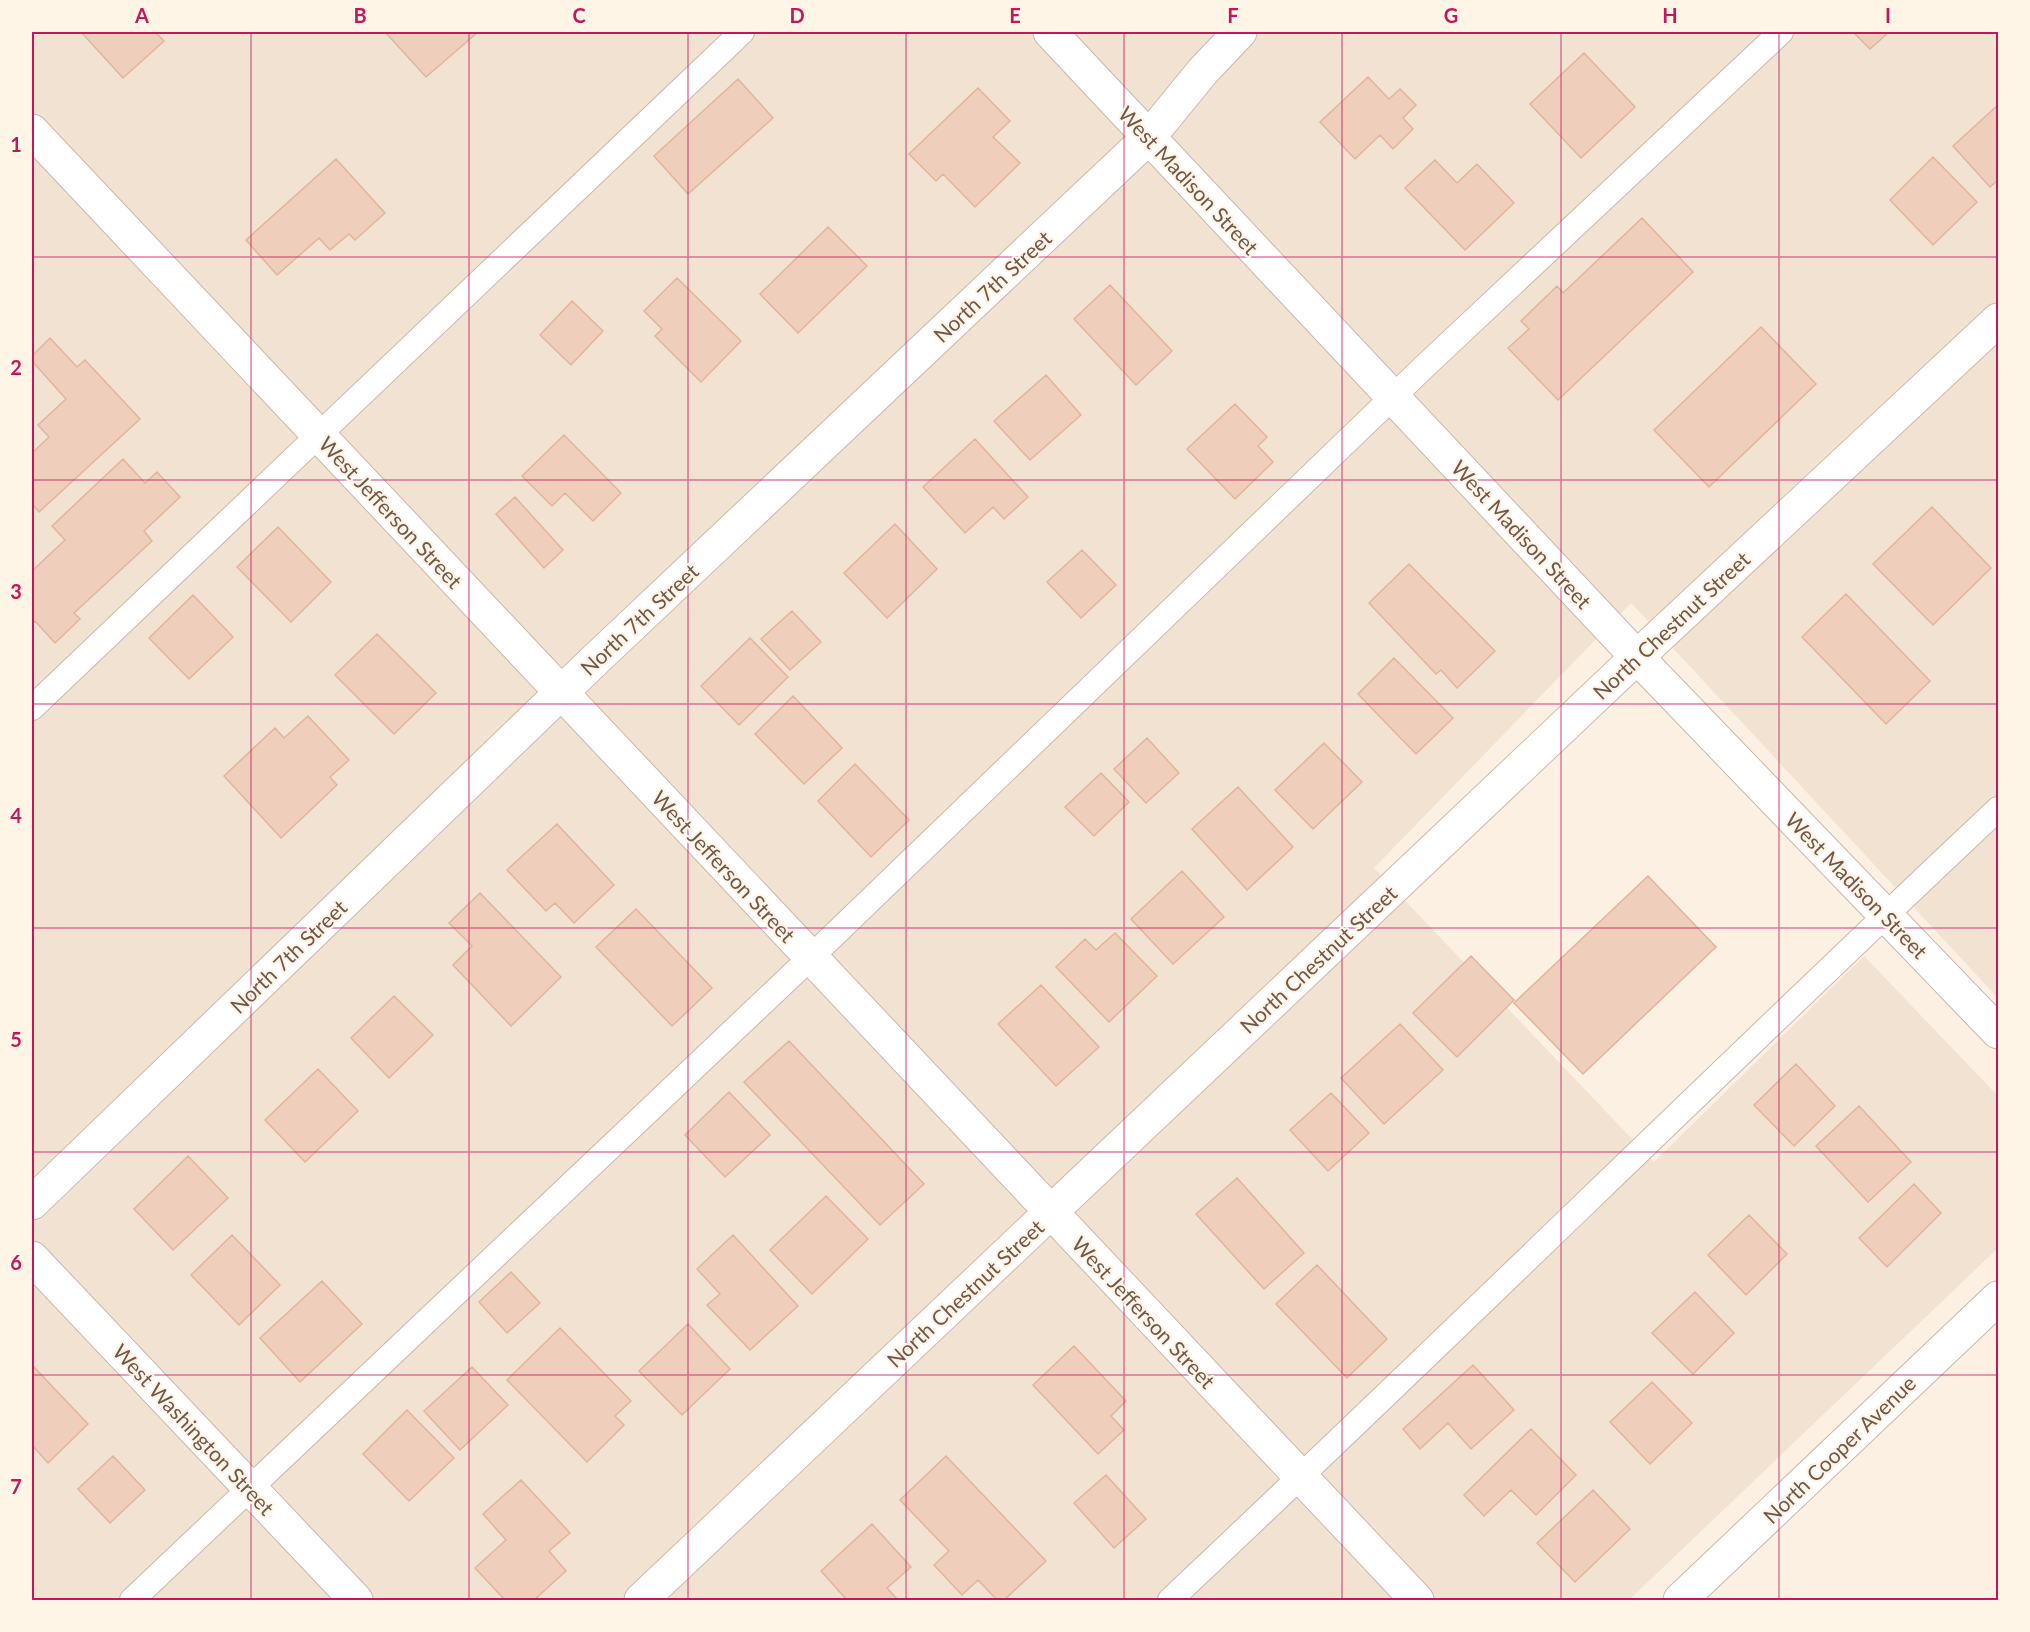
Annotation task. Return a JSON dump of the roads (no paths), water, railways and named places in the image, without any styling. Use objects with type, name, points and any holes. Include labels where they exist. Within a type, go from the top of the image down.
[{"type":"street","name":"West Madison Street","points":[[1050,32],[1637,657],[1998,1032]]},
{"type":"street","name":"North 7th Street","points":[[32,1203],[561,693],[1149,137],[1203,71],[1240,32]]},
{"type":"street","name":"West Jefferson Street","points":[[32,132],[1417,1600]]},
{"type":"street","name":"North Chestnut Street","points":[[641,1600],[1637,657],[1998,320]]},
{"type":"street","name":"West Washington Street","points":[[32,1258],[356,1600]]},
{"type":"street","name":"North Cooper Avenue","points":[[1680,1600],[1998,1298]]},
{"type":"lane","points":[[32,708],[742,32]]},
{"type":"lane","points":[[132,1600],[810,958],[1393,396],[1781,32]]},
{"type":"lane","points":[[1170,1600],[1998,809]]}]
